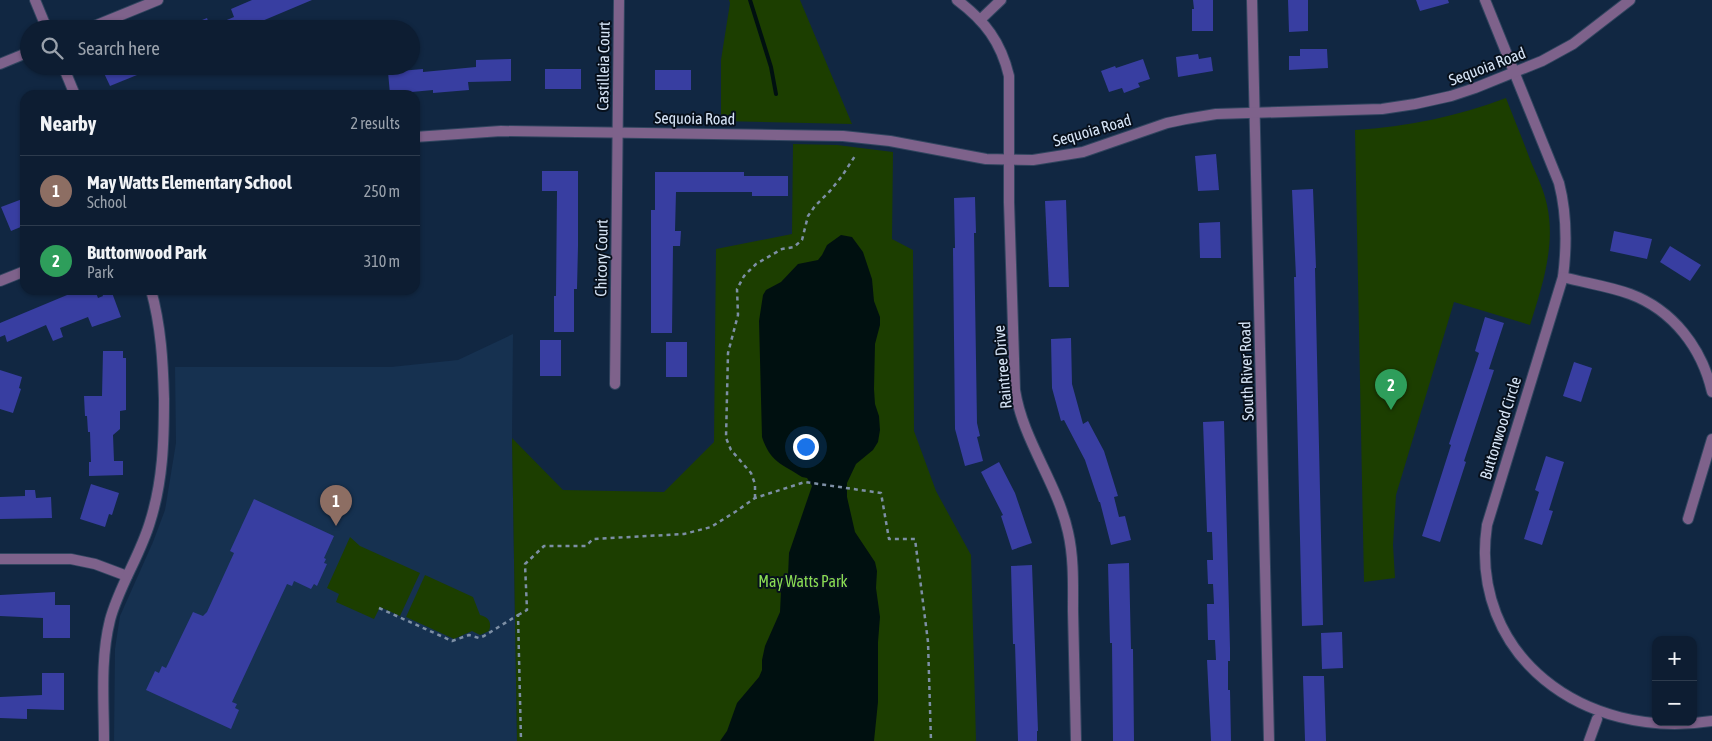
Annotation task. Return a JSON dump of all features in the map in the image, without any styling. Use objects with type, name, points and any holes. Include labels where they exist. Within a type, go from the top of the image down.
[{"type":"street","points":[[36,0],[44,20]]},
{"type":"street","points":[[109,20],[158,0]]},
{"type":"street","name":"Castilleia Court","points":[[618,132],[619,0]]},
{"type":"street","name":"Raintree Drive","points":[[957,0],[980,20],[994,36],[1009,76],[1009,160],[1015,390],[1027,435],[1057,495],[1069,533],[1072,563],[1076,741]]},
{"type":"street","points":[[980,20],[1001,0]]},
{"type":"street","name":"South River Road","points":[[1252,0],[1269,741]]},
{"type":"street","name":"Buttonwood Circle","points":[[1485,0],[1550,157],[1563,197],[1566,245],[1563,278],[1490,510],[1485,539],[1486,576],[1494,612],[1509,647],[1523,665],[1540,683],[1562,700],[1586,714],[1627,728],[1652,730],[1675,730],[1712,721]]},
{"type":"street","name":"Sequoia Road","points":[[420,137],[501,131],[843,136],[890,141],[986,160],[1033,160],[1083,152],[1186,119],[1216,114],[1350,111],[1398,107],[1451,96],[1515,73],[1559,52],[1573,44],[1630,0]]},
{"type":"street","points":[[0,64],[20,56]]},
{"type":"street","points":[[67,75],[73,90]]},
{"type":"street","name":"Chicory Court","points":[[615,384],[618,132]]},
{"type":"street","points":[[0,281],[20,273]]},
{"type":"street","points":[[1563,278],[1630,294],[1648,302],[1664,313],[1678,325],[1693,344],[1706,372],[1712,392]]},
{"type":"street","points":[[104,741],[103,671],[110,620],[118,596],[150,524],[160,487],[163,460],[162,351],[152,295]]},
{"type":"street","points":[[1688,519],[1712,438]]},
{"type":"street","points":[[0,558],[71,559],[95,564],[128,576]]},
{"type":"street","points":[[1589,741],[1597,719]]},
{"type":"path","points":[[755,498],[751,473],[731,450],[726,438],[728,353],[738,315],[737,289],[744,276],[756,264],[782,248],[794,247],[802,240],[808,216],[842,176],[855,156]]},
{"type":"path","points":[[379,608],[452,641],[469,635],[479,638],[527,610],[525,564],[544,546],[586,546],[593,539],[684,534],[711,527],[755,498],[805,482],[881,493],[889,539],[915,539],[928,642],[930,741]]},
{"type":"path","points":[[518,615],[521,741]]},
{"type":"shaded area","points":[[841,235],[852,237],[863,252],[872,279],[874,301],[880,317],[875,344],[874,389],[875,404],[879,416],[880,430],[878,442],[873,450],[856,464],[847,483],[847,497],[855,532],[875,562],[877,571],[876,588],[880,617],[878,702],[874,741],[720,741],[727,731],[737,703],[759,677],[762,670],[765,646],[780,612],[781,591],[788,576],[789,553],[812,486],[807,478],[802,477],[778,462],[769,452],[762,437],[759,321],[763,295],[766,290],[781,282],[798,264],[818,260],[827,245]]},
{"type":"shaded area","points":[[513,334],[512,438],[517,741],[114,741],[115,649],[120,616],[165,510],[176,443],[175,367],[391,367],[458,360]]},
{"type":"green space","points":[[729,0],[800,0],[852,124],[721,121],[721,60]]},
{"type":"green space","points":[[1506,98],[1547,205],[1550,235],[1549,251],[1539,296],[1530,325],[1454,302],[1396,495],[1393,545],[1395,578],[1364,582],[1355,130],[1432,120]]},
{"type":"green space","name":"May Watts Park","points":[[793,144],[837,145],[893,152],[892,239],[913,250],[914,431],[936,491],[971,555],[976,741],[517,741],[512,438],[563,490],[664,492],[714,442],[716,249],[792,234]]},
{"type":"green space","points":[[350,537],[360,546],[420,573],[400,616],[380,607],[374,619],[336,602],[339,594],[327,588]]},
{"type":"green space","points":[[425,575],[473,597],[480,615],[486,617],[489,621],[489,631],[480,635],[472,631],[454,639],[406,617]]},
{"type":"building","points":[[252,0],[312,0],[264,20],[227,20],[234,17],[231,9]]},
{"type":"building","points":[[1193,0],[1213,0],[1213,31],[1192,31]]},
{"type":"building","points":[[1288,0],[1308,0],[1308,31],[1289,32]]},
{"type":"building","points":[[1416,0],[1448,0],[1449,3],[1420,11]]},
{"type":"building","points":[[1300,49],[1327,49],[1328,68],[1289,70],[1289,56],[1300,56]]},
{"type":"building","points":[[1198,54],[1199,59],[1211,57],[1213,71],[1178,77],[1176,57]]},
{"type":"building","points":[[511,59],[511,81],[468,82],[469,90],[433,93],[433,90],[390,90],[388,75],[420,75],[420,69],[423,69],[423,72],[476,67],[476,60]]},
{"type":"building","points":[[1143,59],[1150,79],[1138,83],[1140,87],[1124,93],[1122,88],[1109,92],[1101,71]]},
{"type":"building","points":[[545,69],[581,69],[581,89],[545,89]]},
{"type":"building","points":[[655,70],[691,70],[691,90],[655,90]]},
{"type":"building","points":[[105,75],[137,75],[110,86]]},
{"type":"building","points":[[1216,154],[1219,190],[1198,191],[1195,156]]},
{"type":"building","points":[[542,171],[578,171],[577,289],[574,289],[574,332],[554,332],[557,191],[542,191]]},
{"type":"building","points":[[655,172],[744,172],[744,176],[788,176],[788,196],[752,196],[752,192],[676,192],[675,231],[681,231],[680,246],[673,246],[672,333],[651,333],[651,210],[655,210]]},
{"type":"building","points":[[1313,189],[1323,625],[1302,626],[1294,277],[1296,277],[1292,190]]},
{"type":"building","points":[[975,197],[977,423],[980,436],[977,437],[983,461],[965,466],[955,429],[954,198]]},
{"type":"building","points":[[20,200],[20,227],[11,231],[1,207]]},
{"type":"building","points":[[1066,200],[1069,287],[1049,287],[1045,201]]},
{"type":"building","points":[[1220,222],[1221,258],[1200,258],[1199,223]]},
{"type":"building","points":[[1614,231],[1652,239],[1647,259],[1610,251]]},
{"type":"building","points":[[1670,246],[1701,265],[1690,281],[1660,262]]},
{"type":"building","points":[[67,295],[97,295],[98,298],[103,295],[113,295],[121,317],[92,327],[88,317],[60,328],[63,337],[53,341],[46,325],[7,342],[5,335],[0,337],[0,323]]},
{"type":"building","points":[[1485,317],[1504,323],[1489,369],[1494,370],[1440,542],[1422,536],[1451,445],[1449,444],[1479,353],[1475,351]]},
{"type":"building","points":[[1071,338],[1072,384],[1083,424],[1088,421],[1104,451],[1118,496],[1114,497],[1119,517],[1125,516],[1131,540],[1111,545],[1100,502],[1085,460],[1064,420],[1061,421],[1052,388],[1051,339]]},
{"type":"building","points":[[540,340],[561,340],[561,376],[540,376]]},
{"type":"building","points":[[666,342],[687,342],[687,377],[666,377]]},
{"type":"building","points":[[103,351],[123,351],[123,358],[126,358],[126,410],[120,411],[120,429],[113,435],[114,461],[123,461],[123,475],[89,476],[89,462],[91,462],[90,432],[88,432],[87,416],[85,416],[84,396],[102,396]]},
{"type":"building","points":[[1574,362],[1592,368],[1581,402],[1563,396]]},
{"type":"building","points":[[0,370],[22,377],[19,388],[21,389],[13,413],[0,409]]},
{"type":"building","points":[[1224,421],[1230,648],[1228,690],[1230,690],[1231,741],[1211,741],[1207,660],[1216,660],[1215,640],[1208,640],[1207,604],[1214,604],[1213,584],[1208,584],[1207,560],[1213,560],[1212,532],[1207,532],[1203,422]]},
{"type":"building","points":[[1546,456],[1564,462],[1549,510],[1553,511],[1542,545],[1524,539],[1539,492],[1535,490]]},
{"type":"building","points":[[999,462],[1015,493],[1032,543],[1012,550],[1001,516],[1003,515],[981,472]]},
{"type":"building","points":[[91,484],[119,493],[112,515],[109,514],[105,527],[80,519]]},
{"type":"building","points":[[25,490],[35,490],[36,498],[51,497],[52,518],[0,519],[0,497],[25,496]]},
{"type":"building","points":[[254,499],[334,536],[324,558],[326,559],[324,563],[327,564],[317,586],[314,584],[311,589],[294,581],[292,586],[287,584],[232,702],[237,704],[235,708],[239,710],[231,729],[146,690],[155,671],[159,673],[162,666],[166,668],[193,612],[203,616],[207,612],[234,553],[230,551]]},
{"type":"building","points":[[1129,563],[1131,649],[1133,649],[1134,741],[1113,741],[1112,643],[1110,643],[1108,564]]},
{"type":"building","points":[[1032,565],[1038,731],[1037,741],[1018,741],[1011,566]]},
{"type":"building","points":[[55,592],[55,605],[70,605],[70,638],[43,638],[43,618],[0,616],[0,595]]},
{"type":"building","points":[[1342,632],[1343,668],[1322,669],[1321,633]]},
{"type":"building","points":[[42,673],[64,673],[64,710],[27,709],[27,719],[0,718],[0,697],[42,695]]},
{"type":"building","points":[[1303,676],[1324,676],[1326,741],[1305,741]]},
{"type":"waterway","points":[[750,0],[771,67],[776,94]]},
{"type":"place","name":"Buttonwood Park","points":[[1391,410]]},
{"type":"place","name":"May Watts Elementary School","points":[[336,526]]}]
